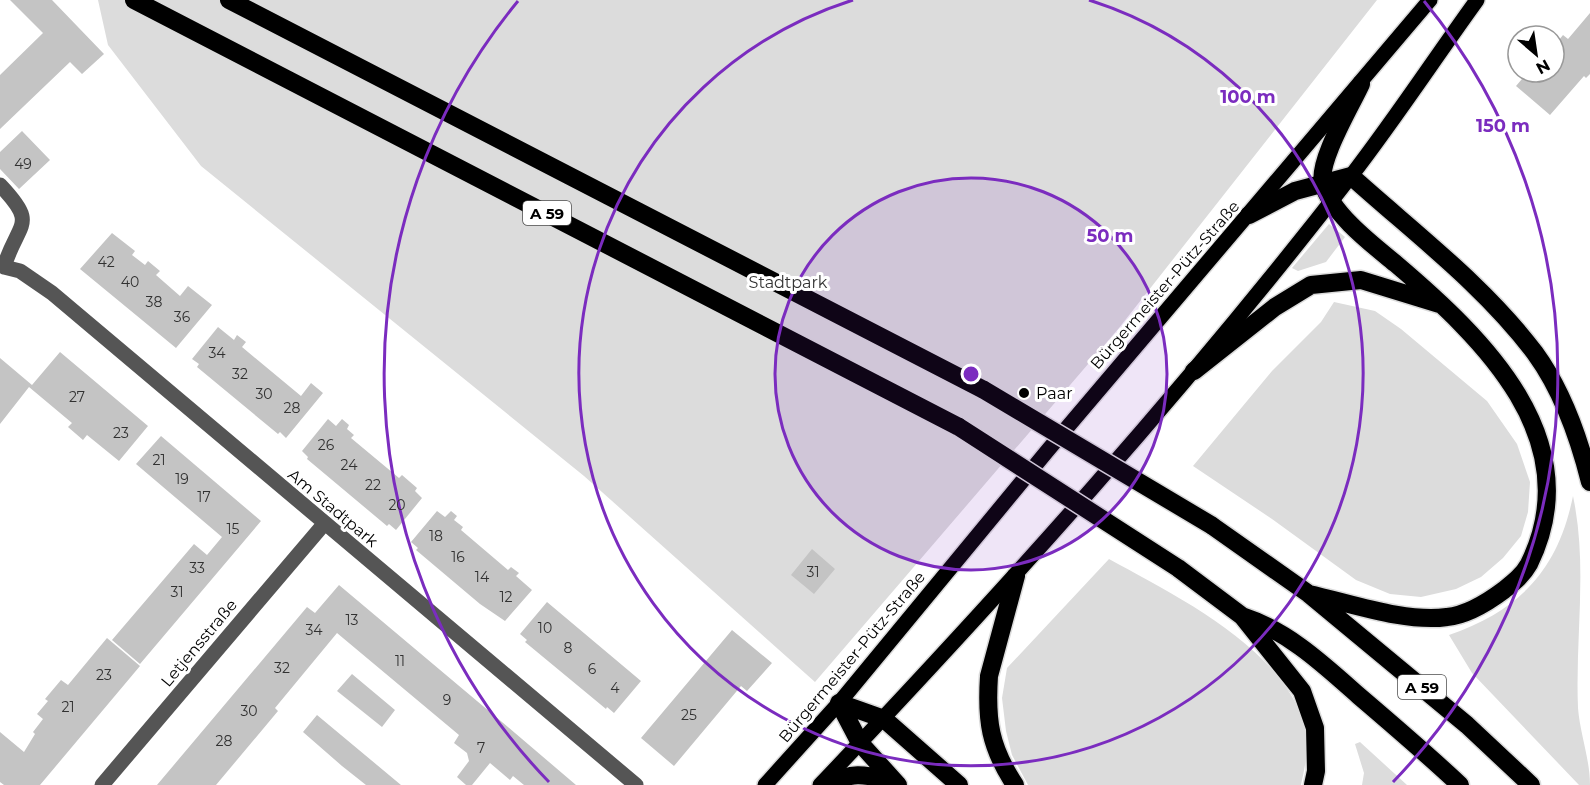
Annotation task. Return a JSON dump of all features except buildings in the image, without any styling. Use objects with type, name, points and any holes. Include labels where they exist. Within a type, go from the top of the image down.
[{"type":"highway","name":"A 59","points":[[134,0],[959,427],[1178,568],[1242,616],[1267,624],[1296,643],[1394,725],[1460,785]]},
{"type":"highway","name":"A 59","points":[[229,0],[984,390],[1211,525],[1309,594],[1467,725],[1531,785]]},
{"type":"highway","points":[[1309,594],[1411,616],[1448,617],[1487,603],[1524,574],[1543,540],[1553,479],[1544,439],[1523,394],[1505,368],[1446,307],[1362,235],[1330,200],[1323,183],[1324,164],[1361,84]]},
{"type":"highway","points":[[1249,215],[1295,191],[1351,176],[1497,308],[1536,354],[1580,441],[1590,482]]},
{"type":"highway","points":[[1194,371],[1275,307],[1311,285],[1361,280],[1446,307]]},
{"type":"highway","points":[[1015,785],[998,760],[990,734],[988,692],[989,676],[1016,576]]},
{"type":"highway","points":[[1242,616],[1302,691],[1315,729],[1316,771],[1313,785]]},
{"type":"highway","points":[[839,703],[884,719],[959,785]]},
{"type":"highway","points":[[839,703],[860,743],[895,783]]},
{"type":"highway","points":[[826,785],[846,776],[861,773],[895,783]]},
{"type":"main road","name":"Bürgermeister-Pütz-Straße","points":[[765,785],[839,703],[1054,442],[1361,84],[1430,0]]},
{"type":"main road","points":[[820,785],[1016,576],[1194,371],[1351,176],[1477,0]]},
{"type":"street","points":[[0,185],[21,209],[24,219],[10,245],[2,268]]},
{"type":"street","name":"Am Stadtpark","points":[[2,268],[20,271],[52,293],[636,785]]},
{"type":"street","name":"Letjensstraße","points":[[102,785],[324,524]]},
{"type":"green space","name":"Stadtpark","points":[[98,0],[1377,0],[1119,328],[815,682],[584,476],[201,166],[108,45]]},
{"type":"green space","points":[[1329,224],[1345,237],[1326,262],[1298,271],[1292,268]]},
{"type":"green space","points":[[1334,302],[1375,311],[1401,329],[1487,401],[1517,444],[1530,482],[1528,512],[1521,536],[1503,558],[1481,577],[1456,589],[1421,597],[1390,594],[1356,580],[1272,519],[1193,466],[1272,371],[1321,322]]},
{"type":"green space","points":[[1573,496],[1580,549],[1578,708],[1590,785],[1579,785],[1472,673],[1449,635],[1496,613],[1532,584],[1546,566],[1557,545]]},
{"type":"green space","points":[[1109,559],[1194,607],[1224,627],[1251,648],[1274,672],[1293,698],[1305,726],[1307,748],[1301,785],[1028,785],[1012,755],[1006,731],[1002,698],[1007,668]]},
{"type":"green space","points":[[1360,742],[1407,785],[1362,785],[1364,773],[1355,744]]},
{"type":"place","name":"Paar","points":[[1024,393]]}]
